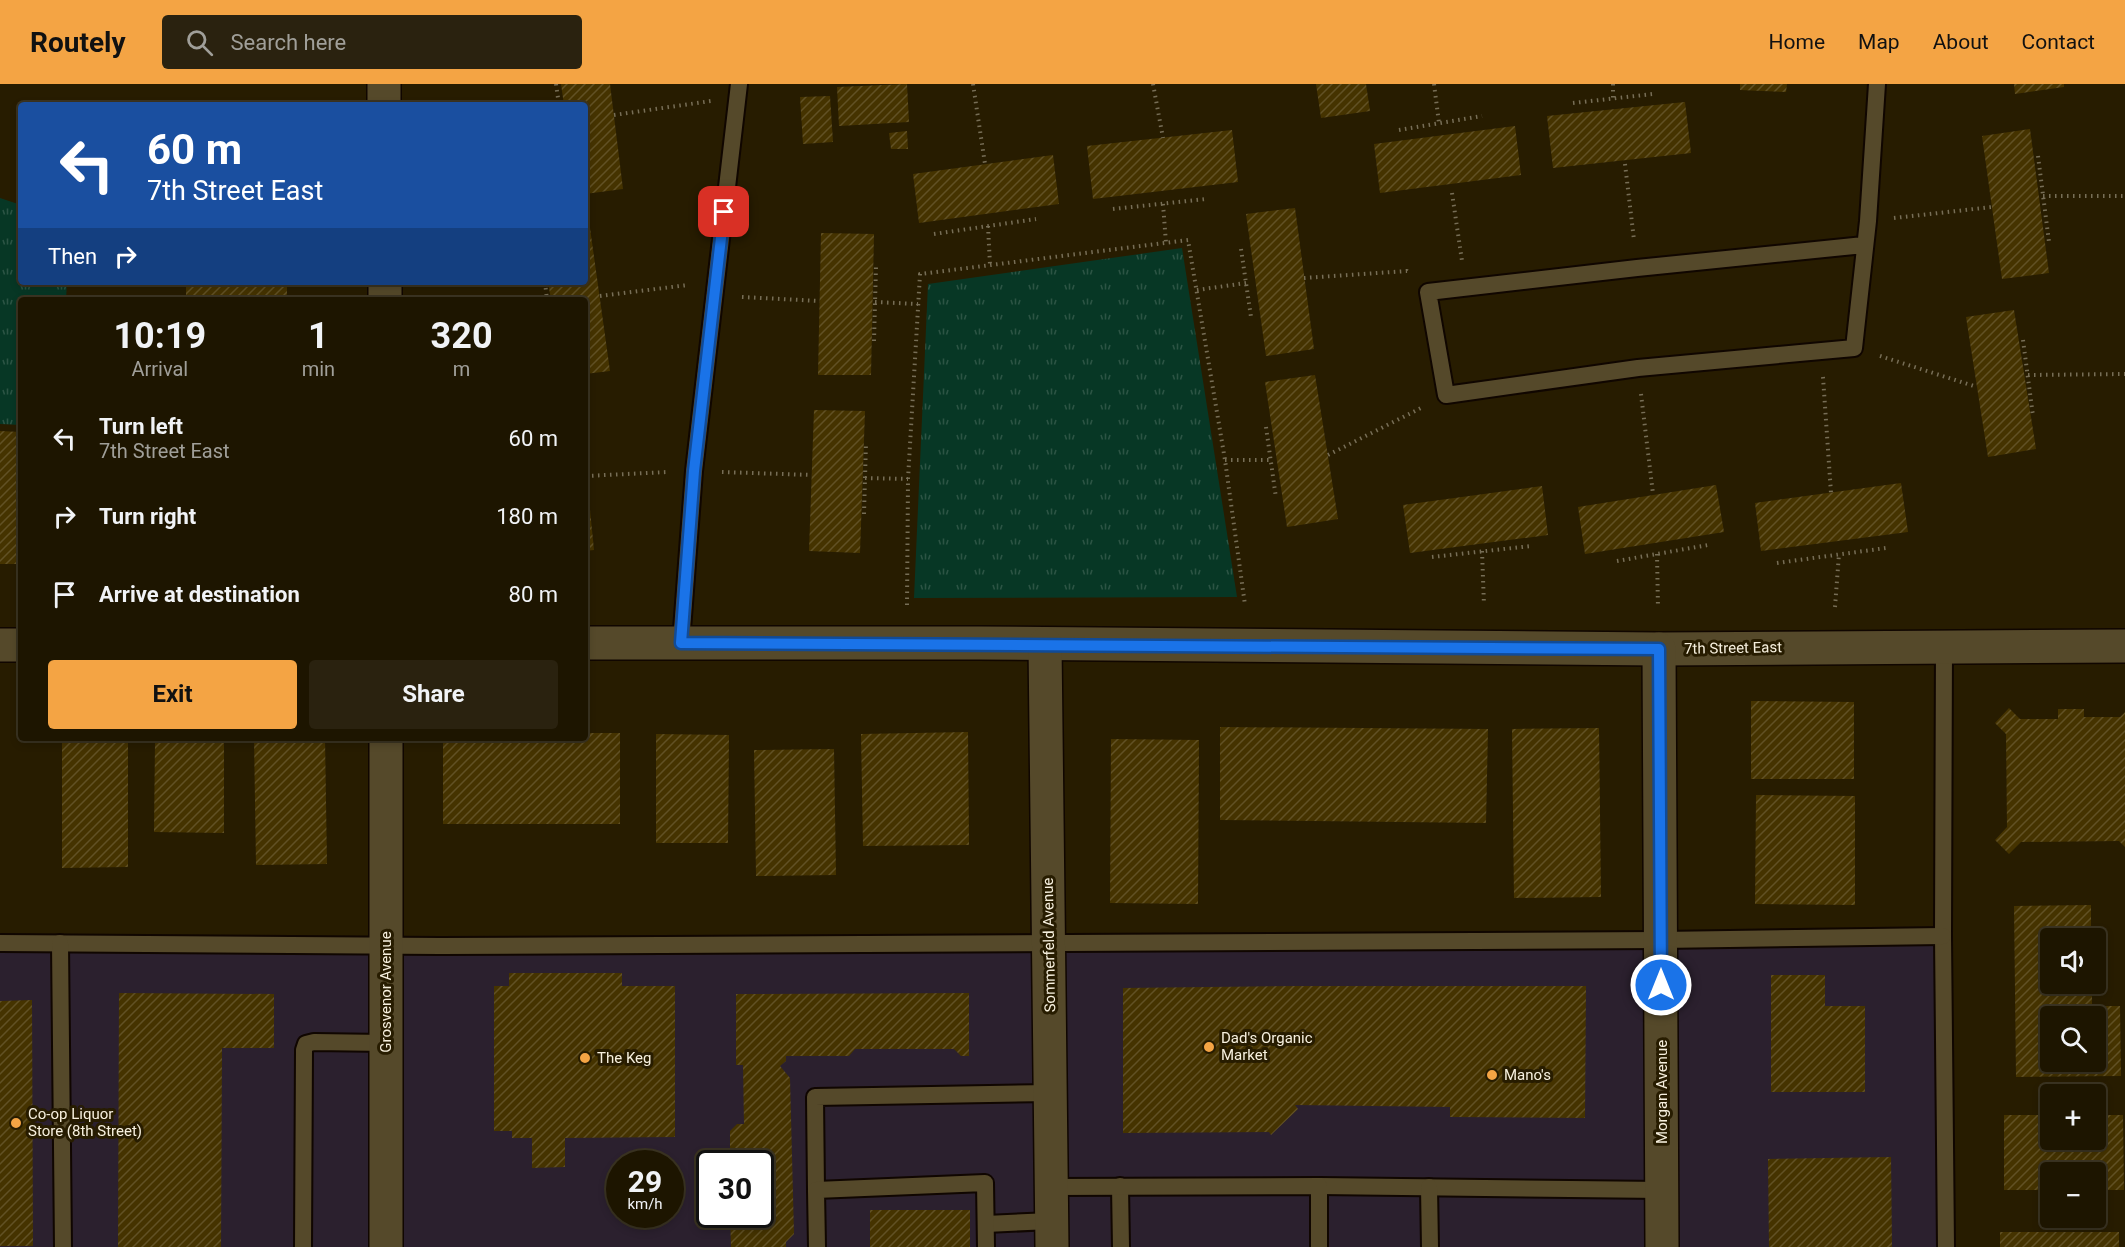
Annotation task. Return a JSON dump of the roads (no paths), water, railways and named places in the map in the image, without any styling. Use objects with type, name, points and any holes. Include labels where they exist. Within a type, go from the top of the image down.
[{"type":"street","points":[[384,84],[384,102]]},
{"type":"street","name":"7th Street East","points":[[588,643],[1659,649],[2125,646]]},
{"type":"street","name":"Sommerfeld Avenue","points":[[1045,644],[1052,1234]]},
{"type":"street","points":[[0,645],[18,645]]},
{"type":"street","name":"Morgan Avenue","points":[[1659,649],[1662,1247]]},
{"type":"street","name":"Grosvenor Avenue","points":[[386,741],[386,1247]]},
{"type":"lane","points":[[1864,245],[1428,292],[1446,395],[1638,368],[1854,348],[1868,220],[1877,84]]},
{"type":"lane","points":[[681,643],[694,471],[739,90]]},
{"type":"lane","points":[[1944,646],[1943,936],[1946,1247]]},
{"type":"lane","points":[[0,943],[1050,943],[1943,936]]},
{"type":"lane","points":[[60,943],[63,1247]]},
{"type":"lane","points":[[303,1247],[304,1050],[306,1044],[314,1042],[386,1043]]},
{"type":"lane","points":[[817,1247],[815,1097],[1051,1093]]},
{"type":"lane","points":[[816,1190],[986,1184],[986,1247]]},
{"type":"lane","points":[[1120,1186],[1121,1247]]},
{"type":"lane","points":[[1052,1187],[1319,1186],[1662,1190]]},
{"type":"lane","points":[[1319,1186],[1319,1247]]},
{"type":"lane","points":[[1429,1187],[1430,1247]]},
{"type":"lane","points":[[986,1224],[1052,1234]]},
{"type":"place","name":"Dad's Organic Market","points":[[1209,1047]]},
{"type":"place","name":"The Keg","points":[[585,1058]]},
{"type":"place","name":"Mano's","points":[[1492,1075]]},
{"type":"place","name":"Co-op Liquor Store (8th Street)","points":[[16,1123]]}]
